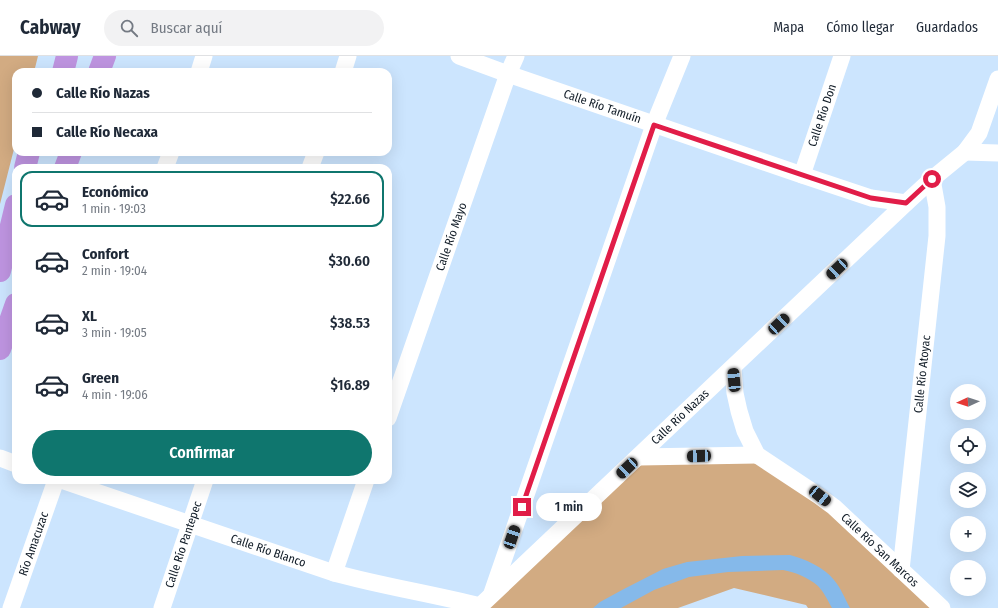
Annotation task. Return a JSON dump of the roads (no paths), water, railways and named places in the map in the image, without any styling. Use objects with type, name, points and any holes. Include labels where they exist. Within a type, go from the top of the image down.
[{"type":"highway","points":[[49,68],[52,56]]},
{"type":"highway","points":[[64,68],[67,56]]},
{"type":"highway","points":[[86,68],[90,56]]},
{"type":"highway","points":[[100,68],[105,56]]},
{"type":"highway","points":[[0,271],[12,222]]},
{"type":"highway","points":[[0,349],[12,315]]},
{"type":"street","points":[[200,68],[204,56]]},
{"type":"street","points":[[344,68],[348,56]]},
{"type":"street","name":"Calle Río Tamuín","points":[[459,56],[654,125],[871,198],[906,203]]},
{"type":"street","name":"Calle Río Mayo","points":[[392,407],[508,74],[516,56]]},
{"type":"street","points":[[483,603],[654,125],[682,56]]},
{"type":"street","name":"Calle Río Don","points":[[802,175],[842,56]]},
{"type":"street","name":"Calle Río Nazas","points":[[483,603],[906,203],[965,152],[979,133],[998,79]]},
{"type":"street","points":[[965,152],[998,153]]},
{"type":"street","name":"Calle Río Atoyac","points":[[902,570],[937,236],[937,207],[932,179]]},
{"type":"street","points":[[639,457],[757,454],[746,431],[739,411],[735,393],[733,368]]},
{"type":"street","name":"Calle Río San Marcos","points":[[757,454],[834,507],[942,608]]},
{"type":"street","points":[[0,458],[12,462]]},
{"type":"street","name":"Río Amacuzac","points":[[11,608],[55,484]]},
{"type":"street","name":"Calle Río Blanco","points":[[72,484],[334,573],[376,584],[483,603]]},
{"type":"street","name":"Calle Río Pantepec","points":[[162,608],[204,484]]},
{"type":"street","points":[[334,573],[365,484]]},
{"type":"water","points":[[790,555],[814,564],[830,575],[839,586],[850,608],[832,608],[818,586],[802,576],[783,570],[728,572],[689,577],[654,590],[621,608],[593,608],[600,602],[663,569],[687,562],[742,556]]}]
